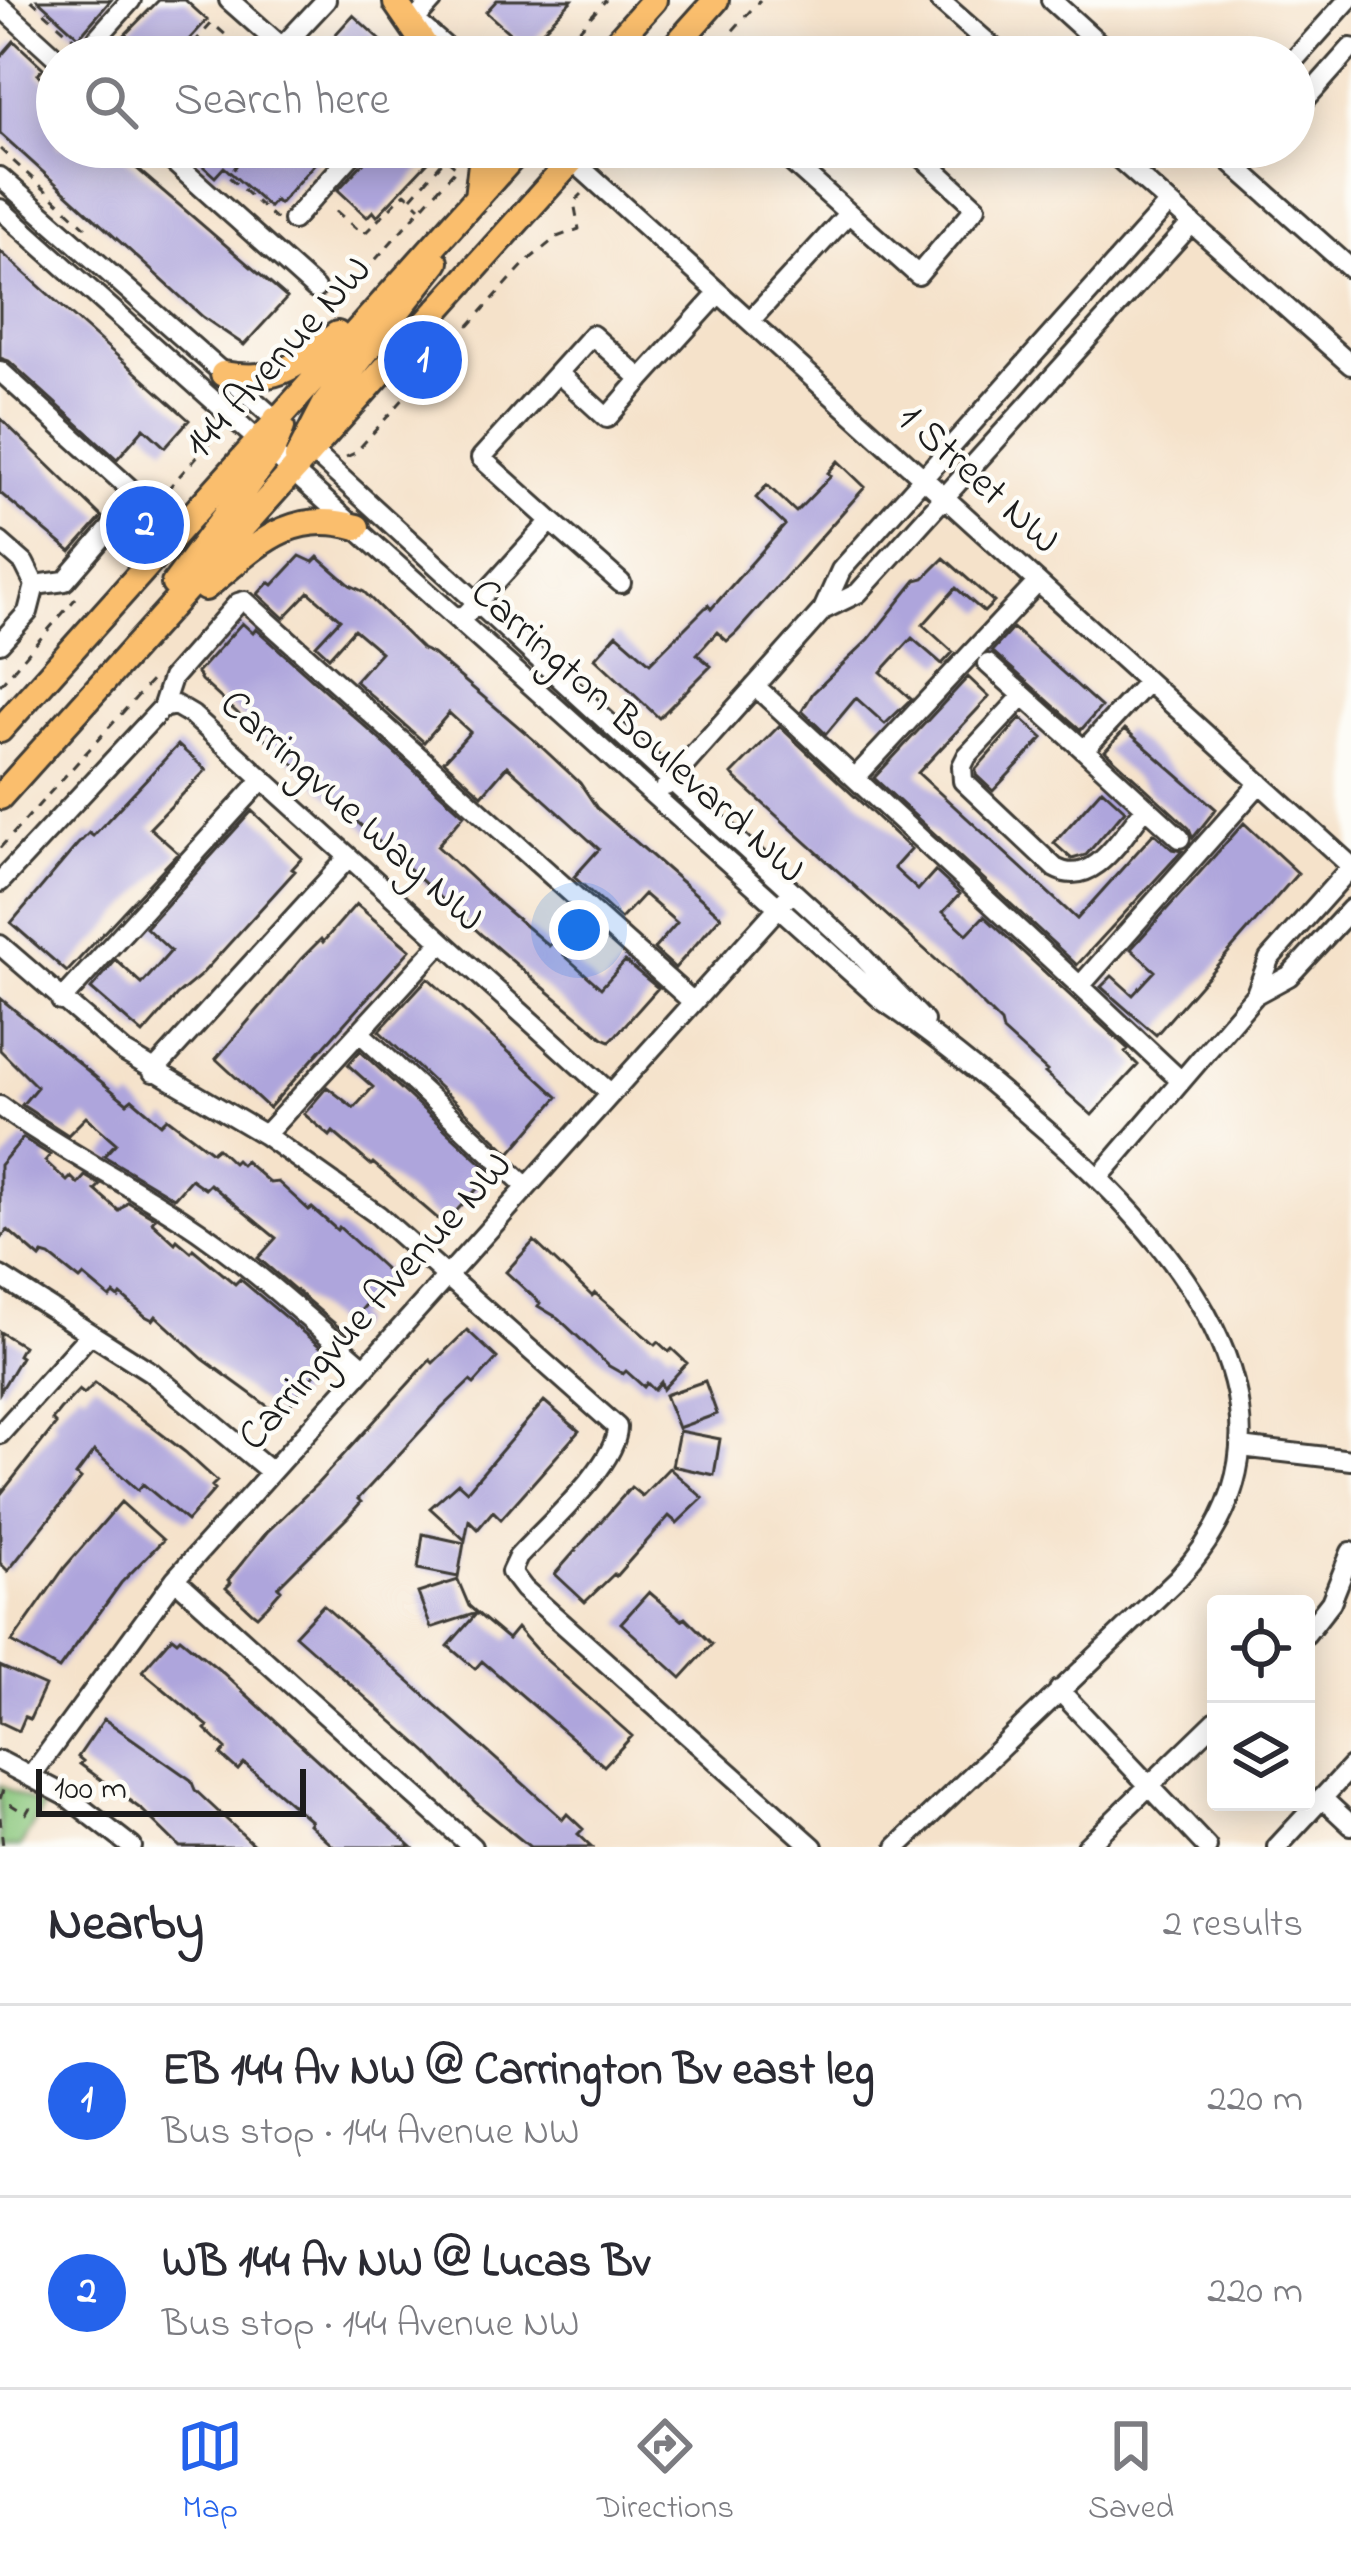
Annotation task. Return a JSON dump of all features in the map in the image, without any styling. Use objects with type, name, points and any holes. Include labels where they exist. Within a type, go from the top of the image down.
[{"type":"main road","points":[[621,36],[653,0]]},
{"type":"main road","points":[[684,36],[716,0]]},
{"type":"main road","points":[[401,8],[419,36]]},
{"type":"main road","points":[[308,447],[325,404],[430,272],[476,197],[480,168]]},
{"type":"main road","name":"144 Avenue NW","points":[[276,419],[503,168]]},
{"type":"main road","name":"144 Avenue NW","points":[[0,797],[294,472],[308,447],[556,168]]},
{"type":"main road","points":[[223,374],[254,380],[281,373],[392,292]]},
{"type":"main road","points":[[82,706],[282,427],[276,419]]},
{"type":"main road","name":"144 Avenue NW","points":[[0,733],[265,446]]},
{"type":"main road","points":[[147,634],[271,536],[304,521],[357,527]]},
{"type":"street","points":[[94,36],[131,0]]},
{"type":"street","points":[[229,0],[270,36]]},
{"type":"street","points":[[300,36],[326,0]]},
{"type":"street","points":[[401,8],[433,0]]},
{"type":"street","points":[[939,0],[977,36]]},
{"type":"street","points":[[1051,0],[1091,36]]},
{"type":"street","points":[[1315,37],[1348,0]]},
{"type":"street","points":[[2,6],[36,38]]},
{"type":"street","points":[[401,8],[433,36]]},
{"type":"street","points":[[1315,88],[1351,48]]},
{"type":"street","points":[[180,168],[314,289]]},
{"type":"street","points":[[293,220],[340,168]]},
{"type":"street","name":"1 Street NW","points":[[585,168],[1351,866]]},
{"type":"street","points":[[798,168],[917,274],[976,207],[934,168]]},
{"type":"street","points":[[1130,168],[1351,365]]},
{"type":"street","points":[[1239,168],[1351,269]]},
{"type":"street","name":"Carrington Boulevard NW","points":[[0,177],[308,447],[793,890],[898,990],[939,1038]]},
{"type":"street","points":[[655,799],[823,610],[841,570],[1169,203]]},
{"type":"street","name":"Carrington Boulevard NW","points":[[0,209],[882,1000],[939,1038],[1100,1176],[1158,1239],[1210,1320],[1235,1385],[1241,1447],[1230,1492],[1201,1551],[897,1847]]},
{"type":"street","points":[[750,321],[847,215]]},
{"type":"street","points":[[823,610],[858,593],[1192,223]]},
{"type":"street","points":[[557,373],[607,418],[719,293]]},
{"type":"street","points":[[621,583],[481,458],[592,335],[641,379]]},
{"type":"street","points":[[0,371],[138,496],[65,581],[35,585]]},
{"type":"street","points":[[460,621],[551,521]]},
{"type":"street","points":[[0,542],[24,563],[35,585],[28,612],[0,643]]},
{"type":"street","points":[[855,778],[1038,582]]},
{"type":"street","points":[[162,708],[172,678],[238,604],[251,604],[693,1002]]},
{"type":"street","points":[[988,664],[1180,838]]},
{"type":"street","points":[[1084,751],[1148,682]]},
{"type":"street","points":[[755,686],[1181,1081]]},
{"type":"street","points":[[1023,696],[967,756],[963,781],[1054,868],[1069,876],[1083,874],[1099,863],[1146,807]]},
{"type":"street","name":"Carringvue Way NW","points":[[0,882],[162,708],[176,705],[611,1094]]},
{"type":"street","points":[[61,1001],[262,780]]},
{"type":"street","points":[[1080,986],[1260,783]]},
{"type":"street","points":[[153,1072],[347,859]]},
{"type":"street","points":[[1256,994],[1269,958],[1351,866]]},
{"type":"street","name":"Carringvue Avenue NW","points":[[32,1776],[176,1580],[793,890]]},
{"type":"street","points":[[1100,1176],[1256,994],[1289,976],[1351,909]]},
{"type":"street","points":[[265,1135],[441,943]]},
{"type":"street","points":[[0,945],[61,1001],[153,1072],[265,1135],[378,1216],[617,1427],[617,1440],[607,1460],[518,1557],[511,1572],[813,1847]]},
{"type":"street","points":[[359,1033],[527,1187]]},
{"type":"street","points":[[0,1106],[53,1145],[178,1216],[219,1245],[364,1368]]},
{"type":"street","points":[[0,1276],[181,1394],[272,1472]]},
{"type":"street","points":[[0,1434],[90,1334]]},
{"type":"street","points":[[1241,1447],[1351,1460]]},
{"type":"street","points":[[1315,1622],[1347,1578],[1351,1552]]},
{"type":"street","points":[[176,1580],[472,1847]]},
{"type":"street","points":[[1059,1690],[1207,1847]]},
{"type":"street","points":[[1086,1847],[1207,1729]]},
{"type":"street","points":[[0,1761],[78,1805],[132,1847]]},
{"type":"street","points":[[1277,1847],[1351,1767]]},
{"type":"street","points":[[1322,1798],[1351,1825]]},
{"type":"path","points":[[31,0],[82,36]]},
{"type":"path","points":[[573,36],[606,0]]},
{"type":"path","points":[[728,36],[760,0]]},
{"type":"path","points":[[200,36],[212,23],[227,36]]},
{"type":"path","points":[[235,168],[229,178],[278,222],[293,220]]},
{"type":"path","points":[[411,198],[437,168]]},
{"type":"path","points":[[327,314],[458,168]]},
{"type":"path","points":[[348,454],[355,453],[526,262],[557,237],[579,230],[574,202],[607,168]]},
{"type":"path","points":[[336,211],[366,232],[405,193],[422,208]]},
{"type":"path","points":[[0,848],[157,675]]},
{"type":"path","points":[[0,1799],[5,1784]]},
{"type":"path","points":[[10,1804],[26,1814],[34,1801]]},
{"type":"path","points":[[0,1817],[3,1847]]},
{"type":"green space","points":[[0,1785],[43,1808],[20,1847],[0,1847]]},
{"type":"building","points":[[38,0],[111,0],[78,36]]},
{"type":"building","points":[[159,0],[185,0],[207,20],[192,36],[124,36]]},
{"type":"building","points":[[497,0],[572,0],[538,36],[513,36],[486,12]]},
{"type":"building","points":[[353,15],[376,36],[334,36]]},
{"type":"building","points":[[14,41],[36,61],[36,166],[0,133],[0,57]]},
{"type":"building","points":[[39,168],[136,168],[287,298],[244,345],[203,317]]},
{"type":"building","points":[[225,168],[311,168],[279,204],[275,200],[269,207]]},
{"type":"building","points":[[358,168],[422,168],[377,216],[373,211],[367,217],[338,190]]},
{"type":"building","points":[[0,251],[189,420],[165,447],[144,428],[117,459],[9,361],[0,358]]},
{"type":"building","points":[[0,418],[102,517],[71,552],[0,493]]},
{"type":"building","points":[[838,461],[865,487],[737,632],[727,641],[717,632],[697,654],[711,666],[659,718],[595,658],[617,634],[650,663],[708,605],[711,609],[785,525],[756,498],[767,485],[796,512],[831,476],[828,473]]},
{"type":"building","points":[[300,556],[313,562],[318,557],[364,592],[422,649],[533,739],[580,783],[597,808],[721,916],[675,968],[654,949],[677,923],[644,894],[621,919],[574,877],[599,849],[507,766],[482,795],[444,761],[470,732],[449,713],[424,742],[355,681],[381,652],[354,629],[329,657],[316,645],[340,619],[309,592],[284,618],[258,594]]},
{"type":"building","points":[[944,558],[994,602],[984,612],[956,588],[923,625],[953,652],[942,664],[912,638],[881,672],[911,699],[885,724],[856,698],[826,734],[802,711],[813,693],[869,639],[916,580]]},
{"type":"building","points":[[242,623],[253,633],[256,629],[464,815],[437,846],[495,900],[549,946],[577,918],[589,929],[564,955],[601,988],[625,961],[658,988],[610,1041],[483,936],[201,680],[197,673]]},
{"type":"building","points":[[1013,628],[1101,707],[1081,730],[992,651]]},
{"type":"building","points":[[968,677],[989,697],[918,773],[1077,919],[1154,833],[1172,849],[1182,851],[1077,965],[874,778]]},
{"type":"building","points":[[1021,718],[1043,738],[993,791],[976,775],[976,769]]},
{"type":"building","points":[[779,726],[911,849],[894,868],[918,890],[935,871],[960,894],[943,912],[967,934],[984,916],[1128,1049],[1125,1052],[1138,1065],[1092,1115],[1003,1031],[1001,1023],[954,976],[736,779],[732,774]]},
{"type":"building","points":[[1125,729],[1216,809],[1193,838],[1189,828],[1105,751]]},
{"type":"building","points":[[178,745],[206,770],[150,828],[178,853],[67,972],[11,923],[77,845],[89,833],[93,836]]},
{"type":"building","points":[[1102,789],[1125,810],[1086,855],[1072,859],[1054,843]]},
{"type":"building","points":[[252,811],[302,858],[143,1034],[91,989],[116,960],[142,984],[171,951],[146,928]]},
{"type":"building","points":[[1244,823],[1298,873],[1156,1035],[1101,987],[1112,976],[1133,995],[1155,971],[1131,949]]},
{"type":"building","points":[[356,904],[410,950],[269,1108],[216,1059],[301,959]]},
{"type":"building","points":[[428,978],[558,1097],[510,1153],[379,1031]]},
{"type":"building","points":[[0,998],[127,1103],[132,1099],[161,1124],[167,1118],[212,1152],[217,1148],[233,1163],[245,1161],[270,1183],[278,1182],[309,1210],[339,1227],[387,1271],[392,1276],[355,1317],[360,1322],[348,1335],[258,1258],[276,1238],[210,1184],[205,1189],[191,1179],[174,1198],[104,1156],[116,1143],[86,1117],[68,1135],[22,1105],[37,1087],[0,1050]]},
{"type":"building","points":[[360,1051],[492,1173],[444,1224],[373,1163],[304,1114],[327,1087],[354,1108],[373,1087],[348,1065]]},
{"type":"building","points":[[23,1138],[50,1155],[45,1161],[67,1181],[71,1177],[78,1184],[85,1176],[100,1185],[95,1190],[119,1211],[128,1202],[155,1218],[152,1222],[175,1243],[193,1249],[235,1284],[240,1279],[330,1355],[281,1416],[203,1359],[156,1316],[153,1320],[145,1316],[121,1295],[110,1298],[50,1256],[40,1258],[8,1230],[0,1239],[0,1165]]},
{"type":"building","points":[[534,1241],[592,1296],[595,1293],[655,1345],[658,1342],[669,1352],[672,1349],[687,1363],[663,1389],[661,1382],[654,1390],[647,1383],[644,1387],[626,1371],[623,1374],[609,1366],[506,1272]]},
{"type":"building","points":[[467,1330],[497,1358],[474,1384],[470,1381],[441,1409],[257,1616],[226,1588],[231,1583],[228,1580],[267,1532],[430,1360],[433,1363]]},
{"type":"building","points":[[0,1332],[23,1346],[0,1392]]},
{"type":"building","points":[[705,1381],[717,1414],[678,1428],[665,1395]]},
{"type":"building","points":[[95,1383],[185,1452],[217,1481],[212,1486],[215,1489],[187,1521],[143,1484],[138,1490],[94,1451],[76,1475],[81,1479],[8,1571],[0,1563],[0,1495],[56,1424],[52,1420],[60,1410],[79,1390],[84,1394]]},
{"type":"building","points":[[544,1401],[579,1431],[501,1519],[493,1511],[478,1529],[469,1520],[465,1540],[430,1508],[458,1483],[467,1491]]},
{"type":"building","points":[[679,1431],[720,1439],[714,1475],[672,1466]]},
{"type":"building","points":[[669,1468],[703,1498],[677,1523],[669,1516],[616,1576],[585,1602],[555,1574],[631,1487],[642,1496]]},
{"type":"building","points":[[121,1502],[163,1540],[121,1583],[59,1669],[12,1642],[65,1567]]},
{"type":"building","points":[[423,1534],[464,1543],[458,1577],[418,1569]]},
{"type":"building","points":[[458,1580],[477,1613],[431,1628],[418,1593]]},
{"type":"building","points":[[649,1592],[682,1620],[685,1617],[712,1644],[681,1678],[621,1623]]},
{"type":"building","points":[[323,1605],[563,1819],[567,1814],[583,1829],[578,1834],[592,1847],[530,1847],[476,1803],[428,1753],[295,1635]]},
{"type":"building","points":[[477,1613],[508,1639],[517,1628],[632,1736],[604,1766],[482,1661],[475,1669],[448,1646]]},
{"type":"building","points":[[172,1637],[180,1638],[223,1673],[412,1847],[334,1847],[244,1763],[238,1770],[221,1755],[226,1749],[205,1729],[208,1726],[142,1671]]},
{"type":"building","points":[[0,1666],[45,1686],[19,1731],[0,1722]]},
{"type":"building","points":[[104,1719],[191,1780],[195,1790],[256,1847],[180,1847],[142,1810],[80,1764],[83,1761],[78,1757]]},
{"type":"place","name":"EB 144 Av NW @ Carrington Bv east leg","points":[[423,360]]},
{"type":"place","name":"WB 144 Av NW @ Lucas Bv","points":[[145,525]]}]
